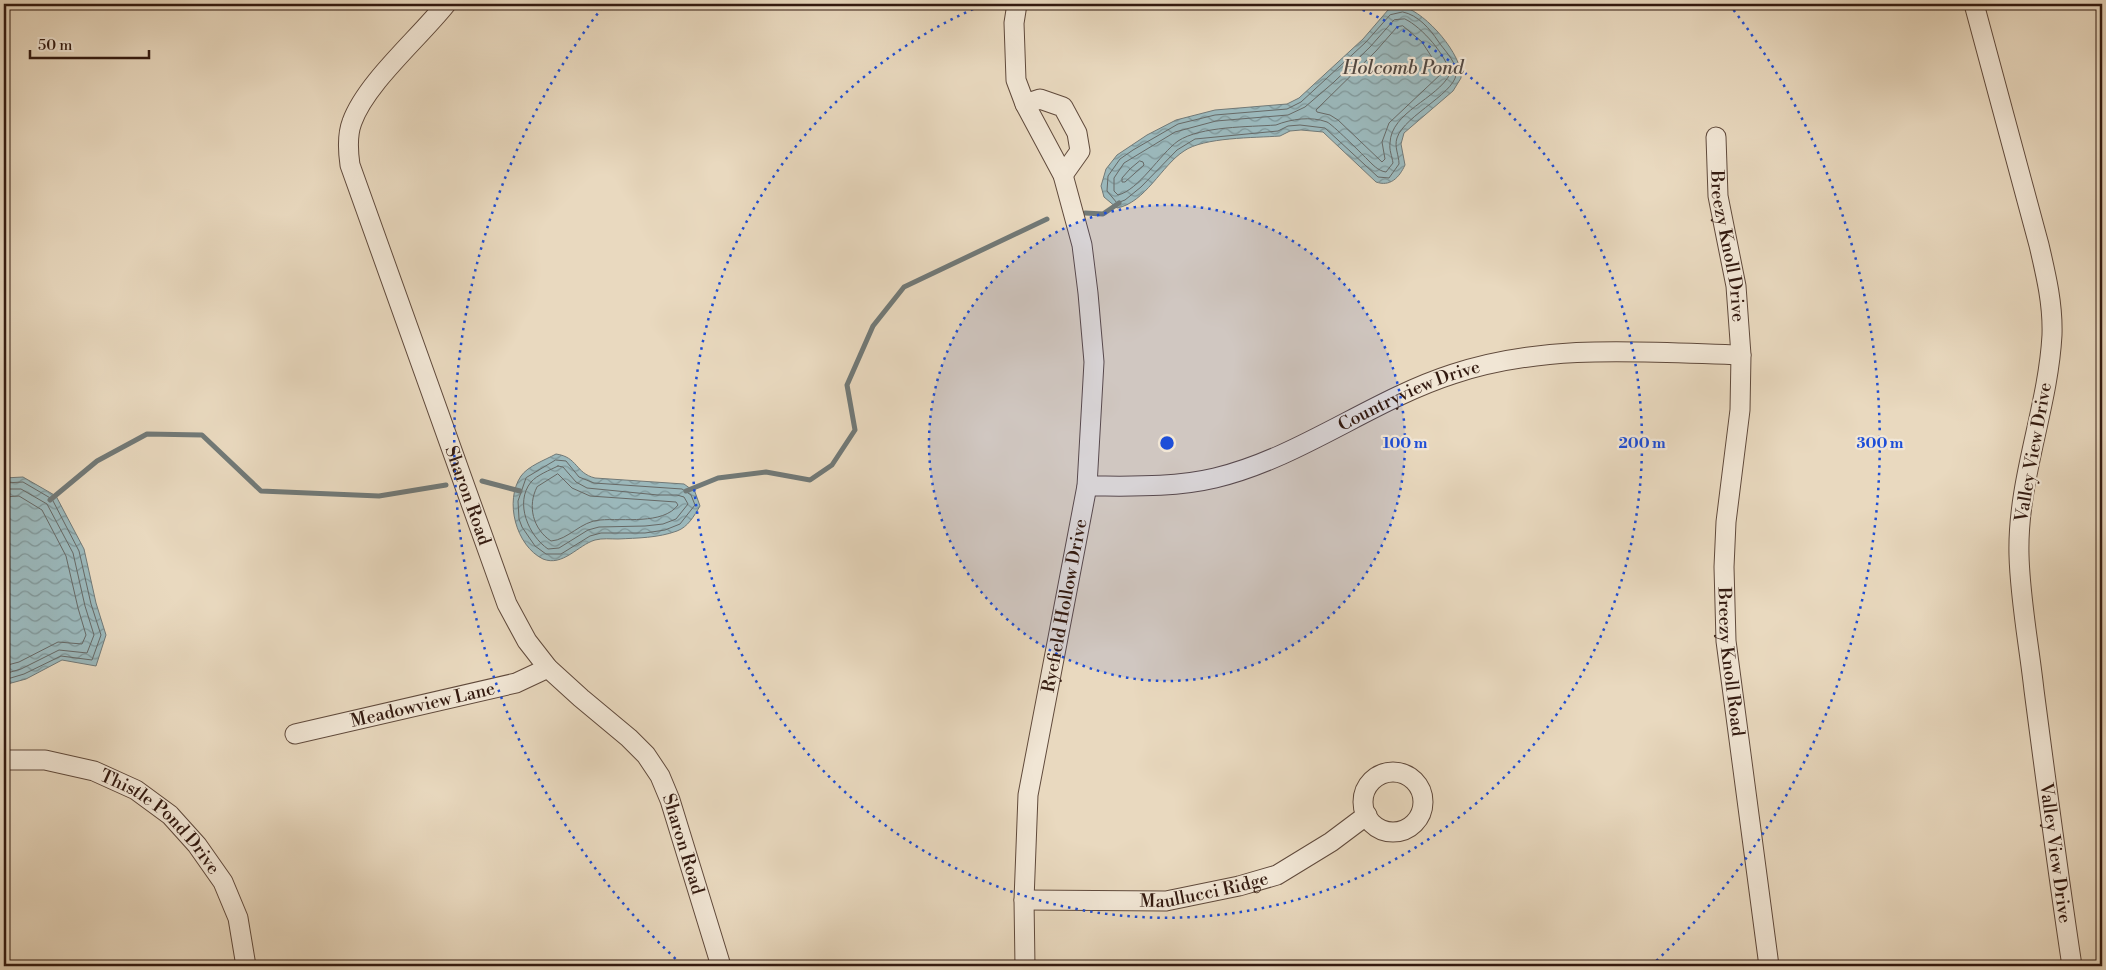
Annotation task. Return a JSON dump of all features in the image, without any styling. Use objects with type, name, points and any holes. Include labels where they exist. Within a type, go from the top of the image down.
[{"type":"street","name":"Sharon Road","points":[[446,4],[366,96],[351,123],[348,148],[350,164],[507,604],[527,641],[548,668],[629,738],[646,755],[660,776],[670,800],[721,966]]},
{"type":"street","name":"Ryefield Hollow Drive","points":[[1017,4],[1014,23],[1016,80],[1025,104],[1063,174],[1082,245],[1094,362],[1087,486],[1028,795],[1024,900],[1025,966]]},
{"type":"street","name":"Valley View Drive","points":[[1974,4],[2039,245],[2052,313],[2052,336],[2047,376],[2022,508],[2019,555],[2039,726],[2072,966]]},
{"type":"street","points":[[1025,104],[1040,99],[1063,107],[1077,133],[1080,151],[1063,174]]},
{"type":"street","name":"Breezy Knoll Drive","points":[[1716,137],[1718,196],[1736,286],[1741,354]]},
{"type":"street","name":"Countryview Drive","points":[[1087,486],[1182,485],[1216,478],[1267,461],[1452,374],[1501,360],[1551,353],[1622,351],[1741,354]]},
{"type":"street","name":"Breezy Knoll Road","points":[[1741,354],[1740,410],[1726,522],[1724,567],[1726,641],[1769,966]]},
{"type":"street","name":"Meadowview Lane","points":[[295,734],[516,684],[548,668]]},
{"type":"street","name":"Thistle Pond Drive","points":[[4,760],[45,760],[94,771],[136,790],[170,815],[197,845],[223,882],[238,918],[246,966]]},
{"type":"street","name":"Maullucci Ridge","points":[[1024,900],[1166,901],[1239,886],[1277,875],[1331,842],[1367,815]]},
{"type":"water","name":"Holcomb Pond","points":[[1404,7],[1422,17],[1450,47],[1460,69],[1461,78],[1453,91],[1404,133],[1401,144],[1405,165],[1394,180],[1386,183],[1376,182],[1323,132],[1301,130],[1290,131],[1280,136],[1230,139],[1193,146],[1176,157],[1145,191],[1127,205],[1117,208],[1104,197],[1101,186],[1106,169],[1117,155],[1147,135],[1176,120],[1215,110],[1287,104],[1299,98],[1363,39],[1388,10]]},
{"type":"water","points":[[556,454],[569,458],[584,473],[595,478],[684,484],[695,492],[700,506],[688,524],[677,531],[648,537],[595,540],[564,558],[550,561],[543,559],[534,553],[520,534],[513,510],[513,498],[516,486],[524,472]]},
{"type":"water","points":[[23,477],[56,496],[84,549],[96,603],[106,635],[96,666],[62,660],[26,679],[4,685],[4,478]]},
{"type":"waterway","points":[[1085,213],[1103,214],[1119,203]]},
{"type":"waterway","points":[[686,491],[718,478],[766,472],[810,480],[832,465],[855,430],[847,385],[873,326],[904,287],[1047,219]]},
{"type":"waterway","points":[[50,500],[97,461],[147,434],[202,435],[261,491],[379,496],[446,485]]},
{"type":"waterway","points":[[482,481],[520,491]]}]
